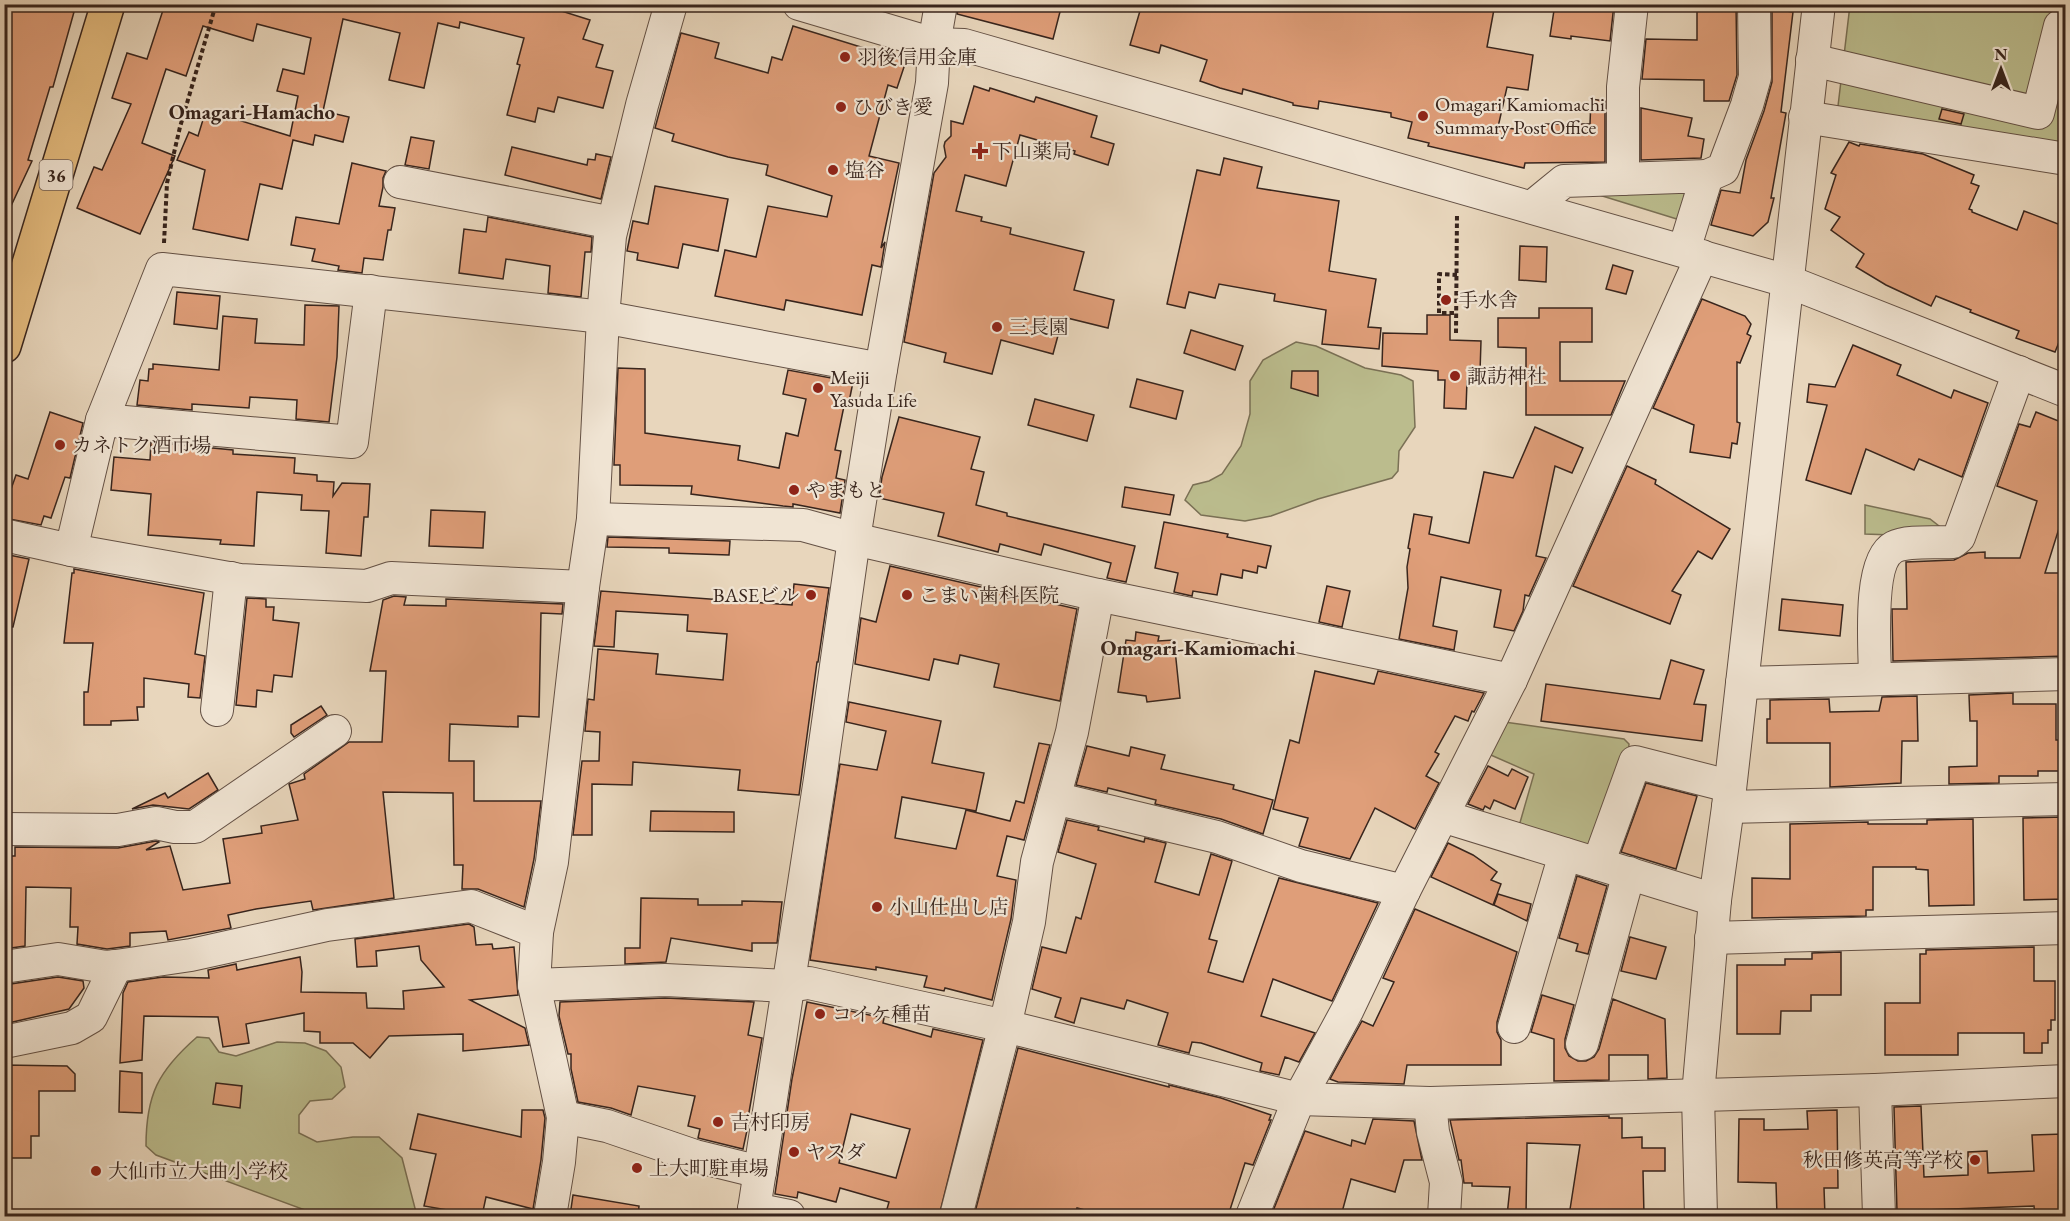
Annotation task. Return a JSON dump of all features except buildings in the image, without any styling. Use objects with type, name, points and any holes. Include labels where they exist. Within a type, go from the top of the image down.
[{"type":"main road","name":"36","points":[[4,346],[108,4]]},
{"type":"street","points":[[550,1216],[560,1162],[563,1117],[534,986],[537,932],[552,862],[583,587],[593,519],[603,317],[610,237],[642,105],[670,4]]},
{"type":"street","points":[[799,4],[934,44],[964,45],[1787,281],[2066,391]]},
{"type":"street","points":[[789,1216],[753,1213],[854,539],[881,369],[932,83],[934,44],[941,4]]},
{"type":"street","points":[[1623,179],[1623,87],[1632,4]]},
{"type":"street","points":[[1532,207],[1564,181],[1707,176],[1723,169],[1755,78],[1754,4]]},
{"type":"street","points":[[1701,1216],[1698,1095],[1715,900],[1742,683],[1819,4]]},
{"type":"street","points":[[1812,60],[2038,113],[2060,26],[2066,28]]},
{"type":"street","points":[[1805,117],[2066,159]]},
{"type":"street","points":[[1252,1216],[1299,1099],[1348,1009],[1404,891],[1511,680],[1693,253],[1707,176]]},
{"type":"street","points":[[400,182],[613,223]]},
{"type":"street","points":[[71,550],[102,420],[162,269],[603,317],[881,369]]},
{"type":"street","points":[[102,420],[352,442],[371,291]]},
{"type":"street","points":[[1875,680],[1875,586],[1883,557],[1892,548],[1901,544],[1953,542],[1959,537],[2019,372]]},
{"type":"street","points":[[593,519],[803,525],[854,539],[1098,595],[1511,680]]},
{"type":"street","points":[[4,535],[71,550],[231,578],[367,586],[391,578],[583,587]]},
{"type":"street","points":[[217,710],[231,578]]},
{"type":"street","points":[[956,1216],[1029,922],[1037,862],[1072,732],[1098,595]]},
{"type":"street","points":[[1742,683],[2066,674]]},
{"type":"street","points":[[4,829],[118,831],[156,823],[175,827],[195,827],[335,731]]},
{"type":"street","points":[[1598,864],[1635,762],[1728,797],[2066,799]]},
{"type":"street","points":[[1054,798],[1217,837],[1301,866],[1404,891]]},
{"type":"street","points":[[1442,816],[1715,900]]},
{"type":"street","points":[[1514,1027],[1565,854]]},
{"type":"street","points":[[1582,1044],[1629,873]]},
{"type":"street","points":[[4,968],[57,959],[106,967],[116,966],[191,955],[327,925],[471,906],[537,932]]},
{"type":"street","points":[[1712,938],[2066,928]]},
{"type":"street","points":[[4,1041],[72,1028],[91,1017],[116,966]]},
{"type":"street","points":[[534,986],[665,980],[788,986],[809,984],[1005,1026],[1299,1099],[1430,1102],[1875,1090],[2066,1081]]},
{"type":"street","points":[[1875,1090],[1878,1216]]},
{"type":"street","points":[[1430,1102],[1433,1132],[1446,1182],[1444,1216]]},
{"type":"street","points":[[563,1117],[607,1126],[695,1156],[760,1172]]},
{"type":"path","points":[[162,269],[167,183],[180,127],[216,4]]},
{"type":"path","points":[[1456,333],[1457,210]]},
{"type":"path","points":[[1457,275],[1439,274],[1439,313],[1457,313]]},
{"type":"green space","points":[[1850,5],[2065,5],[2065,149],[1848,112],[1838,106]]},
{"type":"green space","points":[[1686,186],[1680,220],[1583,190]]},
{"type":"green space","points":[[1296,342],[1316,346],[1365,368],[1401,375],[1413,381],[1415,427],[1399,451],[1398,471],[1392,478],[1318,499],[1271,516],[1245,521],[1201,515],[1185,500],[1193,485],[1209,481],[1222,474],[1241,446],[1250,414],[1250,381],[1263,360]]},
{"type":"green space","points":[[1865,505],[1930,519],[1948,533],[1947,537],[1865,534]]},
{"type":"green space","points":[[1497,721],[1624,739],[1629,744],[1628,756],[1594,851],[1519,826],[1534,774],[1484,752]]},
{"type":"green space","points":[[197,1037],[209,1038],[219,1052],[236,1056],[277,1042],[305,1043],[326,1051],[341,1067],[345,1087],[332,1099],[310,1101],[299,1115],[299,1133],[317,1142],[353,1137],[379,1137],[402,1158],[417,1216],[313,1213],[156,1155],[146,1146],[148,1112],[152,1098],[164,1073]]},
{"type":"place","name":"羽後信用金庫","points":[[845,57]]},
{"type":"place","name":"ひびき愛","points":[[841,107]]},
{"type":"place","name":"Omagari Kamiomachi Summary Post Office","points":[[1423,116]]},
{"type":"place","name":"下山薬局","points":[[980,151]]},
{"type":"place","name":"塩谷","points":[[833,170]]},
{"type":"place","name":"手水舎","points":[[1446,300]]},
{"type":"place","name":"三長園","points":[[997,327]]},
{"type":"place","name":"諏訪神社","points":[[1455,376]]},
{"type":"place","name":"Meiji Yasuda Life","points":[[818,388]]},
{"type":"place","name":"カネトク酒市場","points":[[60,445]]},
{"type":"place","name":"やまもと","points":[[794,490]]},
{"type":"place","name":"BASEビル","points":[[811,595]]},
{"type":"place","name":"こまい歯科医院","points":[[907,595]]},
{"type":"place","name":"小山仕出し店","points":[[877,907]]},
{"type":"place","name":"コイケ種苗","points":[[820,1014]]},
{"type":"place","name":"吉村印房","points":[[718,1122]]},
{"type":"place","name":"ヤスダ","points":[[794,1152]]},
{"type":"place","name":"秋田修英高等学校","points":[[1975,1160]]},
{"type":"place","name":"上大町駐車場","points":[[637,1168]]},
{"type":"place","name":"大仙市立大曲小学校","points":[[96,1171]]},
{"type":"district","name":"Omagari-Hamacho","points":[[252,111]]},
{"type":"district","name":"Omagari-Kamiomachi","points":[[1198,647]]}]
